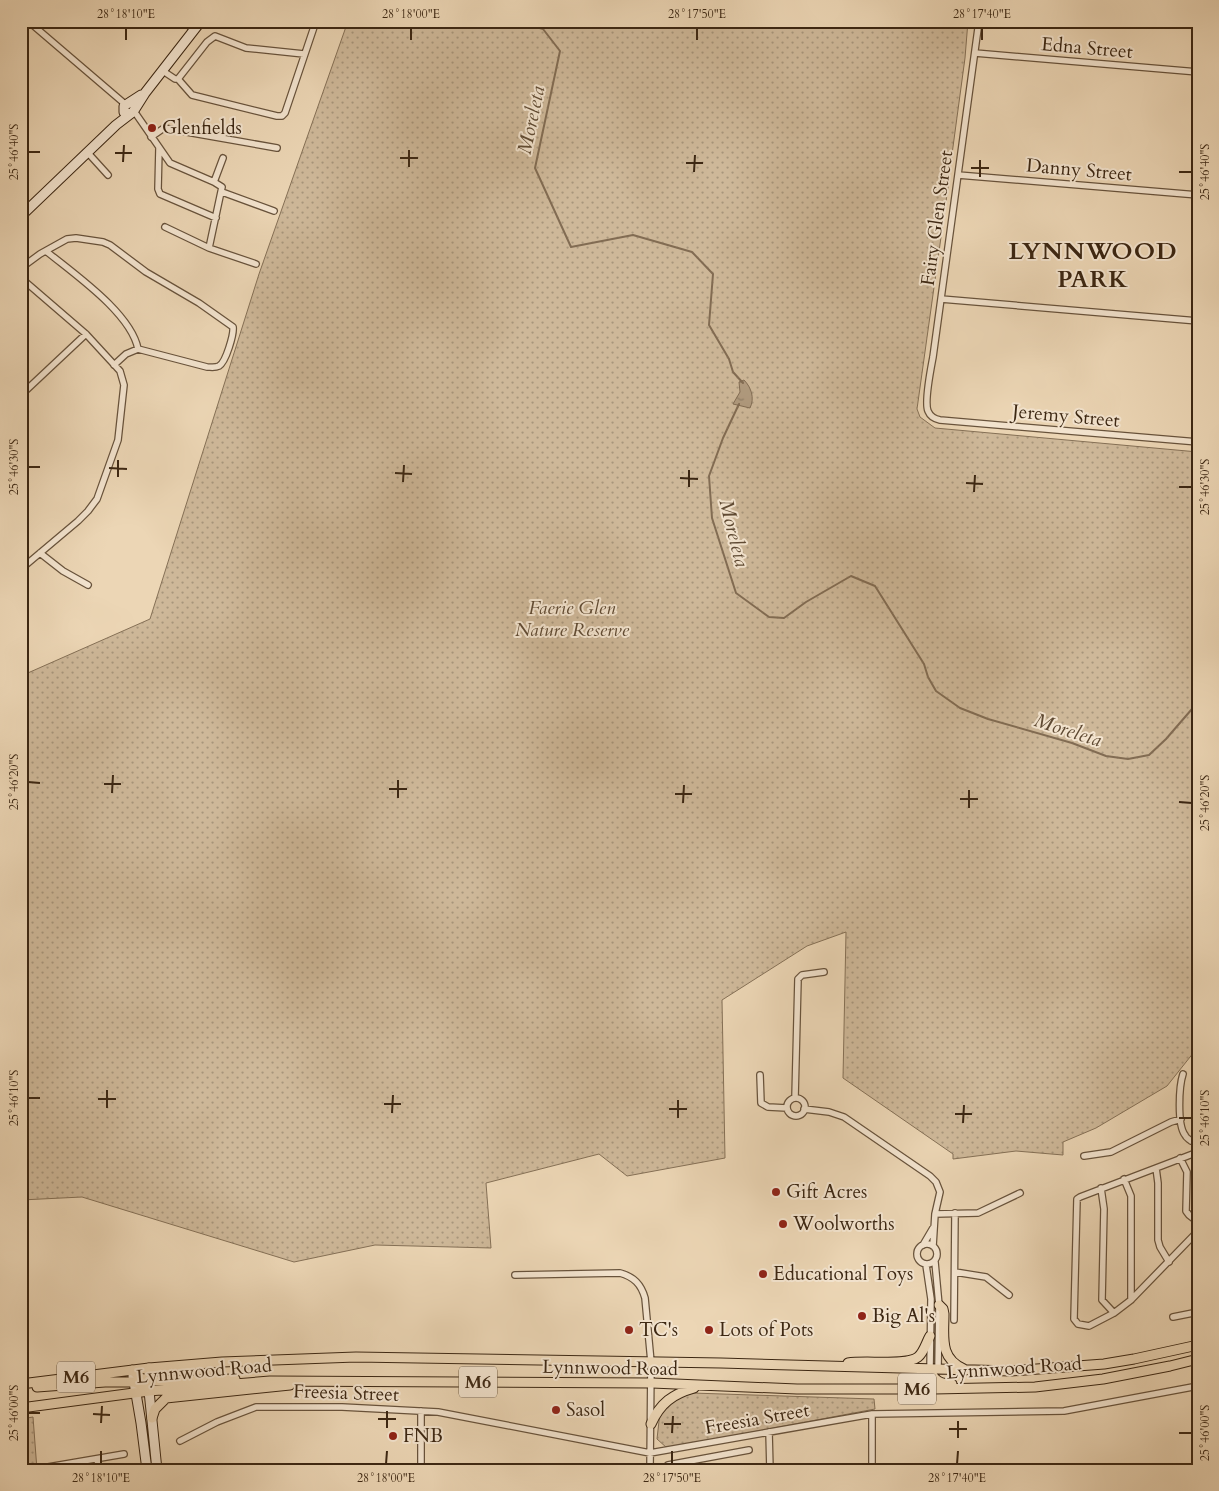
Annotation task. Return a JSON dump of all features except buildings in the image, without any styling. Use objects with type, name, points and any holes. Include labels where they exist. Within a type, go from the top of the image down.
[{"type":"main road","points":[[939,1305],[943,1308],[944,1314],[945,1351],[953,1362],[966,1369]]},
{"type":"main road","points":[[828,1367],[856,1362],[905,1362],[913,1360],[921,1354],[930,1336]]},
{"type":"main road","name":"Lynnwood Road","points":[[21,1384],[149,1368],[222,1362],[356,1357],[721,1363],[1011,1371],[1104,1364],[1198,1345]]},
{"type":"main road","name":"Lynnwood Road","points":[[21,1408],[149,1390],[270,1381],[652,1383],[796,1390],[1035,1387],[1102,1379],[1198,1359]]},
{"type":"main road","points":[[132,1370],[138,1376],[148,1381],[234,1379],[270,1381]]},
{"type":"main road","points":[[934,1370],[937,1380],[943,1384],[1077,1381]]},
{"type":"main road","points":[[152,1418],[154,1409],[166,1398],[268,1389],[322,1380]]},
{"type":"main road","points":[[913,1389],[930,1388],[937,1380]]},
{"type":"main road","points":[[21,1388],[105,1382],[134,1382],[149,1390]]},
{"type":"main road","points":[[651,1424],[658,1409],[668,1399],[681,1391],[701,1386]]},
{"type":"street","points":[[28,21],[130,109],[170,163],[220,185],[222,192],[209,248]]},
{"type":"street","points":[[184,21],[194,30]]},
{"type":"street","points":[[21,216],[116,126],[145,93],[201,21]]},
{"type":"street","points":[[163,70],[175,79],[178,79],[192,94],[280,116],[285,113],[316,21]]},
{"type":"street","name":"Fairy Glen Street","points":[[933,418],[928,411],[927,403],[979,21]]},
{"type":"street","points":[[178,79],[207,42],[215,36],[252,49],[304,54]]},
{"type":"street","name":"Edna Street","points":[[974,53],[1198,72]]},
{"type":"street","points":[[21,106],[25,112],[22,124]]},
{"type":"street","points":[[150,137],[164,128],[277,148]]},
{"type":"street","points":[[159,148],[158,189],[160,194],[216,218]]},
{"type":"street","points":[[88,153],[108,175]]},
{"type":"street","points":[[214,182],[222,158]]},
{"type":"street","name":"Danny Street","points":[[958,175],[1198,195]]},
{"type":"street","points":[[222,192],[274,211]]},
{"type":"street","points":[[165,228],[209,248],[256,264]]},
{"type":"street","points":[[21,271],[31,260],[61,242],[72,238],[91,240],[110,245],[146,272],[199,303],[233,326],[234,334],[223,362],[217,367],[206,367],[138,349],[126,354],[114,364]]},
{"type":"street","points":[[46,251],[97,293],[118,315],[135,337],[138,349]]},
{"type":"street","points":[[21,278],[86,334],[120,371],[124,385],[118,440],[96,499],[88,511],[21,569]]},
{"type":"street","points":[[941,299],[1198,321]]},
{"type":"street","points":[[21,395],[86,334]]},
{"type":"street","name":"Jeremy Street","points":[[933,418],[947,421],[1198,442]]},
{"type":"street","points":[[40,553],[63,571],[88,585]]},
{"type":"street","points":[[795,1098],[798,979],[802,975],[824,972]]},
{"type":"street","points":[[1183,1074],[1180,1086],[1181,1119],[1184,1135],[1191,1141],[1198,1142]]},
{"type":"street","points":[[760,1075],[761,1103],[768,1107],[787,1108]]},
{"type":"street","points":[[795,1098],[802,1101],[804,1109],[801,1114],[795,1115],[790,1113],[787,1108],[789,1100],[795,1098]]},
{"type":"street","points":[[804,1109],[829,1112],[844,1117],[936,1182],[940,1192],[935,1214],[933,1246],[937,1252],[935,1262],[939,1305],[934,1370]]},
{"type":"street","points":[[1084,1156],[1111,1152],[1171,1122],[1181,1119]]},
{"type":"street","points":[[1198,1152],[1080,1196],[1077,1199],[1074,1319],[1078,1324],[1089,1326],[1114,1313],[1131,1300],[1198,1231]]},
{"type":"street","points":[[1180,1158],[1187,1172],[1186,1211],[1188,1215],[1198,1222]]},
{"type":"street","points":[[1156,1168],[1158,1183],[1158,1240],[1169,1262]]},
{"type":"street","points":[[1124,1179],[1131,1196],[1131,1300]]},
{"type":"street","points":[[1101,1188],[1104,1209],[1102,1300],[1114,1313]]},
{"type":"street","points":[[935,1214],[982,1213],[1020,1193]]},
{"type":"street","points":[[954,1320],[955,1213]]},
{"type":"street","points":[[934,1226],[923,1245],[918,1249],[918,1258],[920,1262],[926,1264],[935,1262]]},
{"type":"street","points":[[923,1245],[930,1244],[933,1246]]},
{"type":"street","points":[[926,1264],[931,1299],[930,1336],[934,1370]]},
{"type":"street","points":[[955,1272],[986,1276],[1009,1295]]},
{"type":"street","points":[[515,1275],[620,1273],[635,1279],[642,1289],[645,1298],[652,1383],[650,1470]]},
{"type":"street","points":[[1173,1316],[1198,1312]]},
{"type":"street","points":[[149,1368],[148,1381],[157,1470]]},
{"type":"street","points":[[132,1370],[147,1470]]},
{"type":"street","name":"Freesia Street","points":[[180,1441],[250,1408],[263,1406],[350,1407],[438,1412],[650,1453],[872,1414],[1064,1411],[1198,1386]]},
{"type":"street","points":[[421,1411],[421,1470]]},
{"type":"street","points":[[872,1414],[872,1470]]},
{"type":"street","points":[[769,1432],[770,1470]]},
{"type":"street","points":[[669,1470],[668,1465],[749,1450]]},
{"type":"street","points":[[45,1470],[48,1467],[124,1454]]},
{"type":"street","points":[[97,1459],[99,1470]]},
{"type":"green space","name":"Faerie Glen Nature Reserve","points":[[348,21],[968,21],[950,169],[946,179],[949,180],[917,409],[920,417],[935,428],[1198,452],[1198,1047],[1167,1086],[1096,1128],[1063,1142],[1063,1155],[1016,1151],[953,1159],[953,1154],[843,1078],[846,932],[807,946],[722,1000],[725,1158],[627,1176],[599,1154],[486,1183],[491,1248],[375,1245],[294,1262],[82,1197],[21,1200],[21,676],[150,619],[259,274]]},
{"type":"green space","points":[[692,1393],[874,1399],[875,1409],[667,1448],[657,1439],[660,1412],[675,1398]]},
{"type":"green space","points":[[33,1417],[37,1470],[21,1470],[21,1419]]},
{"type":"water","points":[[744,380],[752,393],[750,408],[733,404],[740,392],[739,382]]},
{"type":"waterway","name":"Moreleta","points":[[515,21],[543,29],[560,51],[535,168],[571,247],[633,235],[692,252],[713,274],[709,325],[729,359],[733,372],[743,383]]},
{"type":"waterway","name":"Moreleta","points":[[739,404],[723,438],[709,476],[712,518],[736,593],[769,617],[784,618],[806,602],[851,576],[875,586],[924,664],[928,677],[936,691],[960,708],[988,719],[1072,743],[1106,756],[1128,759],[1149,755],[1166,739],[1198,702]]},
{"type":"place","name":"Glenfields","points":[[152,128]]},
{"type":"place","name":"Gift Acres","points":[[776,1192]]},
{"type":"place","name":"Woolworths","points":[[783,1224]]},
{"type":"place","name":"Educational Toys","points":[[763,1274]]},
{"type":"place","name":"Big Al's","points":[[862,1316]]},
{"type":"place","name":"TC's","points":[[629,1330]]},
{"type":"place","name":"Lots of Pots","points":[[709,1330]]},
{"type":"place","name":"Sasol","points":[[556,1410]]},
{"type":"place","name":"FNB","points":[[393,1436]]},
{"type":"district","name":"LYNNWOOD PARK","points":[[1093,265]]}]
